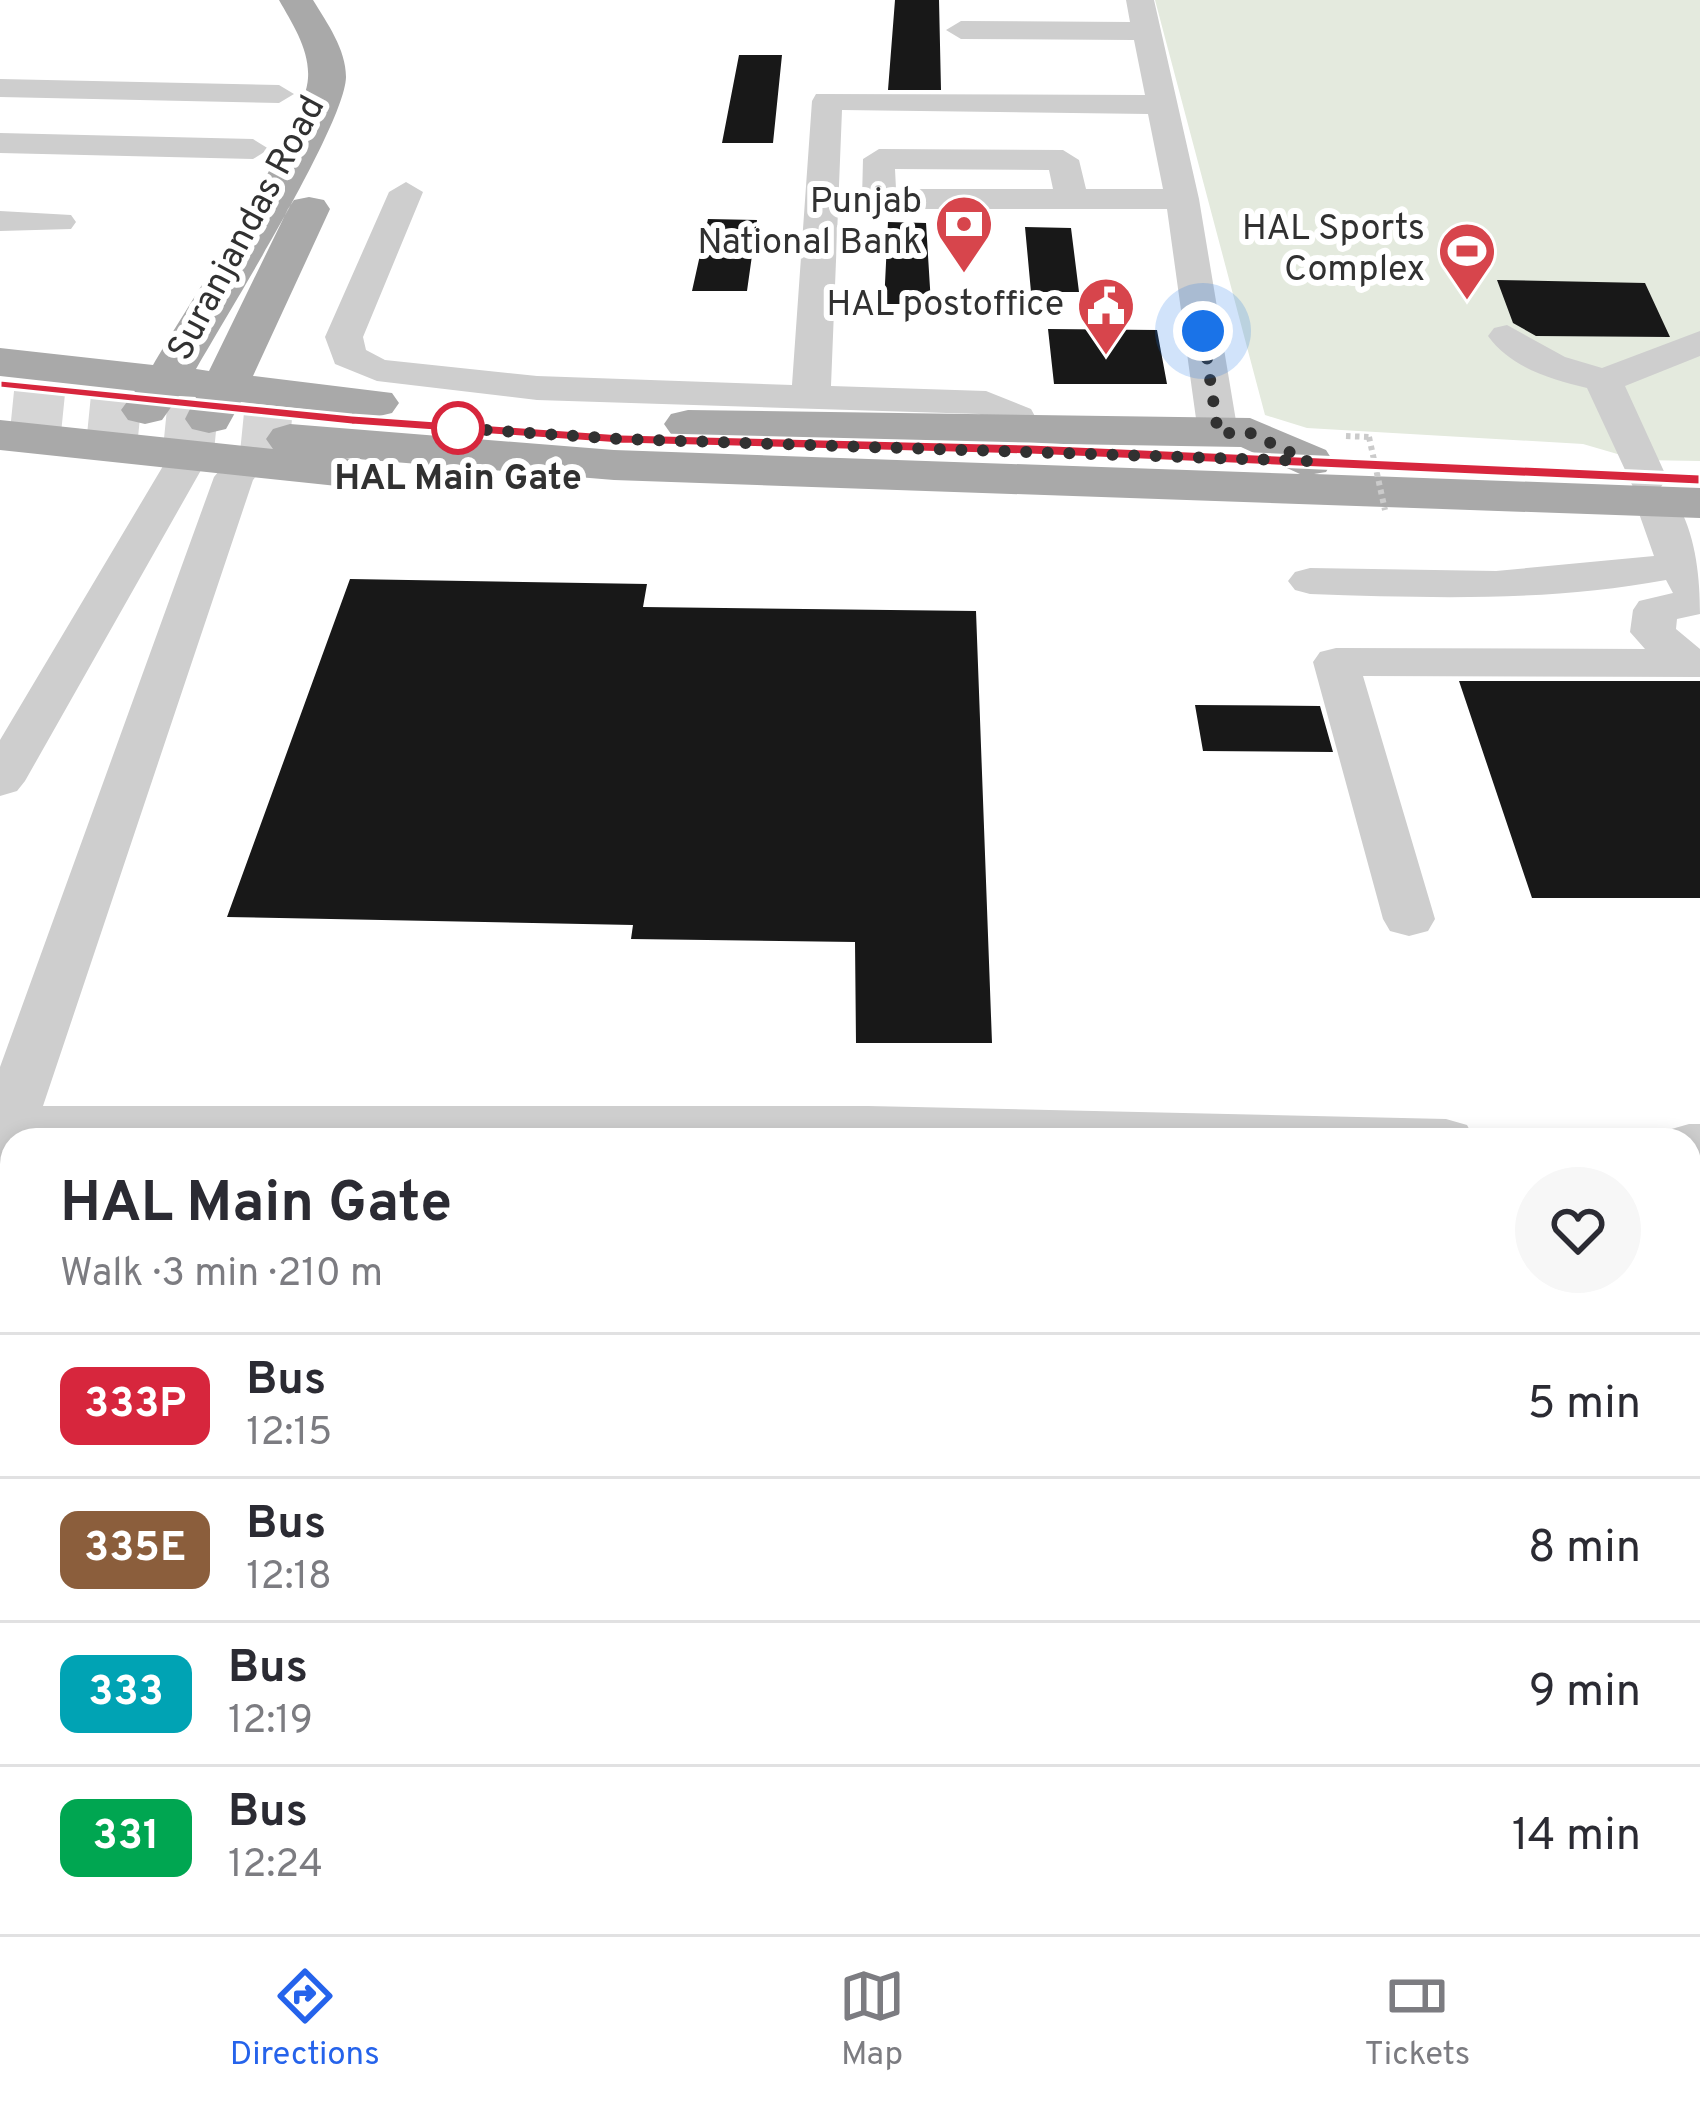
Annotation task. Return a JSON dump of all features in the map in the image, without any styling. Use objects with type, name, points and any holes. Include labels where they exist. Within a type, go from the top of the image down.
[{"type":"main road","name":"Suranjandas Road","points":[[118,448],[167,380],[307,136],[328,78],[313,29],[296,0]]},
{"type":"main road","name":"Suranjandas Road","points":[[189,456],[228,385],[356,104],[360,75],[342,19],[329,0]]},
{"type":"main road","points":[[8,398],[167,380],[313,398],[594,419],[1250,433],[1299,474]]},
{"type":"main road","points":[[8,398],[118,448],[189,456],[282,439],[621,439],[1676,491]]},
{"type":"main road","points":[[282,439],[592,489],[993,505],[1249,499],[1299,474]]},
{"type":"street","points":[[961,30],[1144,16],[1182,200],[1218,433]]},
{"type":"street","points":[[0,88],[279,94]]},
{"type":"street","points":[[812,398],[827,101],[1163,105]]},
{"type":"street","points":[[0,143],[253,148]]},
{"type":"street","points":[[1072,200],[1063,160],[878,159],[880,200],[1072,200],[1182,200]]},
{"type":"street","points":[[406,192],[344,337],[348,356],[376,370],[537,388],[986,403],[1017,417],[1023,430]]},
{"type":"street","points":[[0,220],[59,222]]},
{"type":"street","points":[[1507,336],[1527,355],[1569,374],[1603,380],[1653,365],[1700,342]]},
{"type":"street","points":[[1603,380],[1676,491],[1693,589]]},
{"type":"street","points":[[7,1128],[234,477],[282,439]]},
{"type":"street","points":[[0,781],[189,456]]},
{"type":"street","points":[[1310,581],[1492,586],[1608,580],[1693,589]]},
{"type":"street","points":[[1693,589],[1655,610],[1653,632],[1693,663]]},
{"type":"street","points":[[1409,919],[1336,662],[1693,663]]},
{"type":"street","points":[[782,1128],[912,1128]]},
{"type":"path","points":[[1370,437],[1385,510]]},
{"type":"shaded area","name":"HAL Sports Complex","points":[[1155,0],[1700,0],[1700,461],[1638,460],[1583,444],[1307,428],[1265,415]]},
{"type":"building","points":[[895,0],[939,0],[941,90],[888,90]]},
{"type":"building","points":[[739,55],[782,55],[773,143],[722,143]]},
{"type":"building","points":[[708,219],[757,220],[747,291],[692,291]]},
{"type":"building","points":[[888,222],[926,223],[931,304],[884,304]]},
{"type":"building","points":[[1025,227],[1071,228],[1079,292],[1031,292]]},
{"type":"building","points":[[1497,280],[1645,283],[1670,337],[1536,336],[1513,323]]},
{"type":"building","name":"HAL postoffice","points":[[1048,329],[1157,330],[1167,384],[1054,384]]},
{"type":"building","points":[[350,579],[647,584],[643,607],[976,611],[992,1043],[856,1043],[855,942],[631,939],[633,925],[227,917]]},
{"type":"building","points":[[1459,681],[1700,681],[1700,898],[1532,898]]},
{"type":"building","points":[[1195,705],[1320,706],[1333,752],[1203,751]]},
{"type":"tunnel","points":[[12,411],[290,439]]},
{"type":"bus line","name":"333P","points":[[0,385],[352,420],[621,439],[1030,449],[1700,479]]},
{"type":"place","name":"Punjab National Bank","points":[[964,275]]},
{"type":"place","name":"HAL Sports Complex","points":[[1467,302]]},
{"type":"place","name":"HAL postoffice","points":[[1106,357]]},
{"type":"place","name":"HAL Main Gate","points":[[458,428]]},
{"type":"route","points":[[458,428],[440,427],[621,439],[1308,461],[1250,433],[1218,433],[1203,331]]}]
